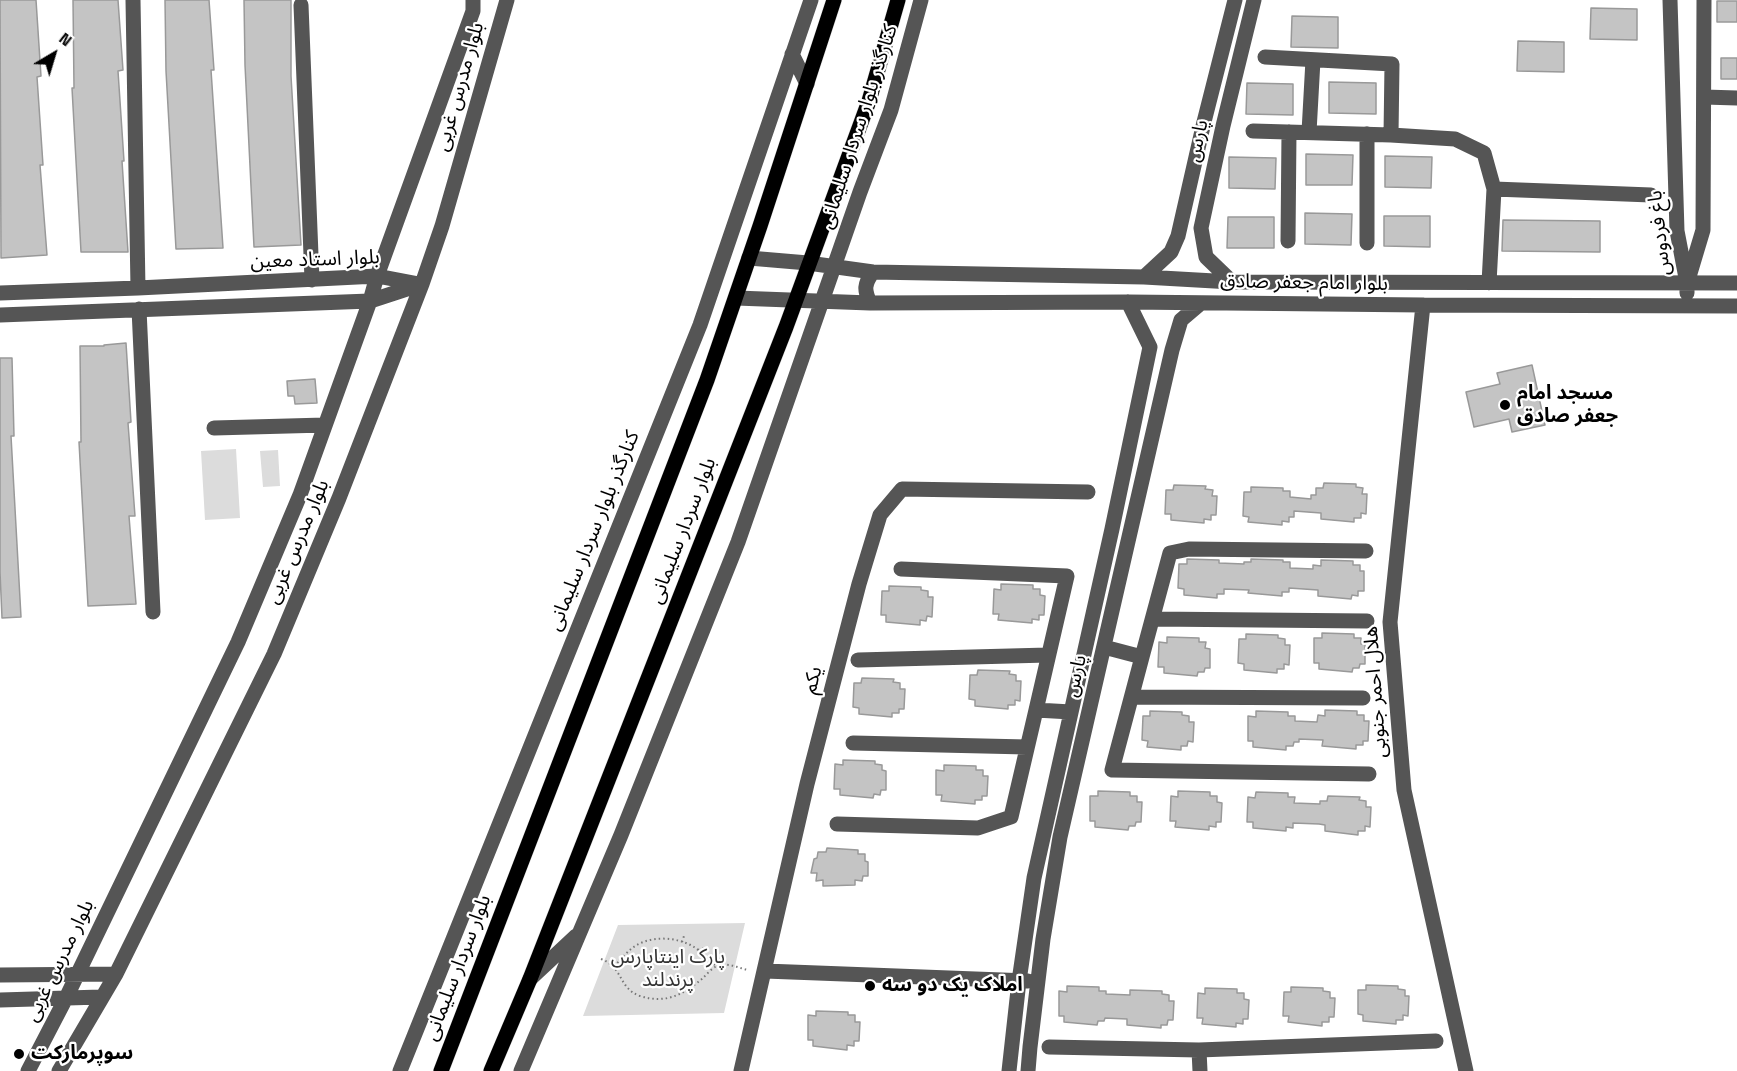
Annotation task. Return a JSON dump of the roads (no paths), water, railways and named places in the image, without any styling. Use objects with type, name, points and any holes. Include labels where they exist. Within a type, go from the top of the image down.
[{"type":"main road","name":"بلوار سردار سلیمانی","points":[[441,1071],[703,391],[834,0]]},
{"type":"main road","name":"بلوار سردار سلیمانی","points":[[491,1071],[530,979],[796,300],[868,101],[898,0]]},
{"type":"street","points":[[133,0],[138,288]]},
{"type":"street","name":"بلوار مدرس غربی","points":[[28,1071],[66,998],[238,642],[300,495],[472,11],[473,0]]},
{"type":"street","name":"بلوار مدرس غربی","points":[[59,1071],[116,974],[274,654],[339,498],[422,284],[442,226],[507,0]]},
{"type":"street","name":"کنارگذر بلوار سردار سلیمانی","points":[[400,1071],[700,325],[811,0]]},
{"type":"street","name":"کنارگذر بلوار سردار سلیمانی","points":[[521,1071],[621,835],[738,542],[860,192],[891,110],[921,0]]},
{"type":"street","name":"پارس","points":[[1144,277],[1171,252],[1178,237],[1235,0]]},
{"type":"street","name":"پارس","points":[[1232,282],[1206,257],[1201,228],[1254,0]]},
{"type":"street","name":"باغ فردوس","points":[[1670,0],[1677,231],[1687,283]]},
{"type":"street","name":"باغ فردوس","points":[[1687,283],[1703,230],[1704,0]]},
{"type":"street","points":[[301,4],[312,280]]},
{"type":"street","points":[[792,54],[807,84]]},
{"type":"street","points":[[1265,57],[1392,64],[1391,135]]},
{"type":"street","points":[[1309,132],[1313,60]]},
{"type":"street","points":[[1704,97],[1737,98]]},
{"type":"street","points":[[1253,131],[1455,138],[1484,153],[1494,189],[1489,282]]},
{"type":"street","points":[[1288,240],[1289,132]]},
{"type":"street","points":[[1367,134],[1367,243]]},
{"type":"street","points":[[1494,189],[1651,195]]},
{"type":"street","name":"بلوار امام جعفر صادق","points":[[749,258],[873,272],[1144,277],[1232,282],[1737,283]]},
{"type":"street","points":[[870,303],[865,293],[867,281],[873,272]]},
{"type":"street","name":"بلوار استاد معین","points":[[0,293],[377,276],[422,284]]},
{"type":"street","points":[[1687,283],[1687,305]]},
{"type":"street","name":"بلوار استاد معین","points":[[0,315],[370,301],[422,284]]},
{"type":"street","name":"بلوار امام جعفر صادق","points":[[736,298],[870,303],[1128,302],[1737,306]]},
{"type":"street","points":[[1128,302],[1150,347],[1159,341],[1166,342],[1172,350]]},
{"type":"street","name":"پارس","points":[[1028,1071],[1037,982],[1060,837],[1172,350],[1181,320],[1201,303]]},
{"type":"street","name":"هلال احمر جنوبی","points":[[1424,305],[1390,622],[1404,790],[1466,1071]]},
{"type":"street","points":[[139,309],[153,612]]},
{"type":"street","name":"پارس","points":[[1010,1071],[1018,981],[1034,878],[1150,347]]},
{"type":"street","points":[[214,428],[325,425]]},
{"type":"street","name":"یکم","points":[[741,1071],[807,784],[859,584],[880,514],[902,489],[1088,492]]},
{"type":"street","points":[[1366,550],[1189,549],[1170,553],[1112,771],[1369,774]]},
{"type":"street","points":[[837,824],[978,828],[1011,817],[1066,576],[901,569]]},
{"type":"street","points":[[1152,619],[1367,621]]},
{"type":"street","points":[[1104,646],[1142,657]]},
{"type":"street","points":[[858,660],[1048,655]]},
{"type":"street","points":[[1131,697],[1363,698]]},
{"type":"street","points":[[1036,710],[1071,712]]},
{"type":"street","points":[[853,743],[1027,747]]},
{"type":"street","points":[[530,979],[580,932]]},
{"type":"street","points":[[765,971],[1037,982]]},
{"type":"street","points":[[0,975],[116,974]]},
{"type":"street","points":[[0,1000],[101,997]]},
{"type":"street","points":[[1049,1047],[1199,1050],[1436,1041]]},
{"type":"street","points":[[1199,1050],[1200,1071]]},
{"type":"place","name":"مسجد امام جعفر صادق","points":[[1505,405]]},
{"type":"place","name":"املاک یک دو سه","points":[[870,986]]},
{"type":"place","name":"سوپرمارکت","points":[[19,1054]]},
{"type":"park label","name":"پارک اینتاپارس پرندلند","points":[[668,970]]}]
